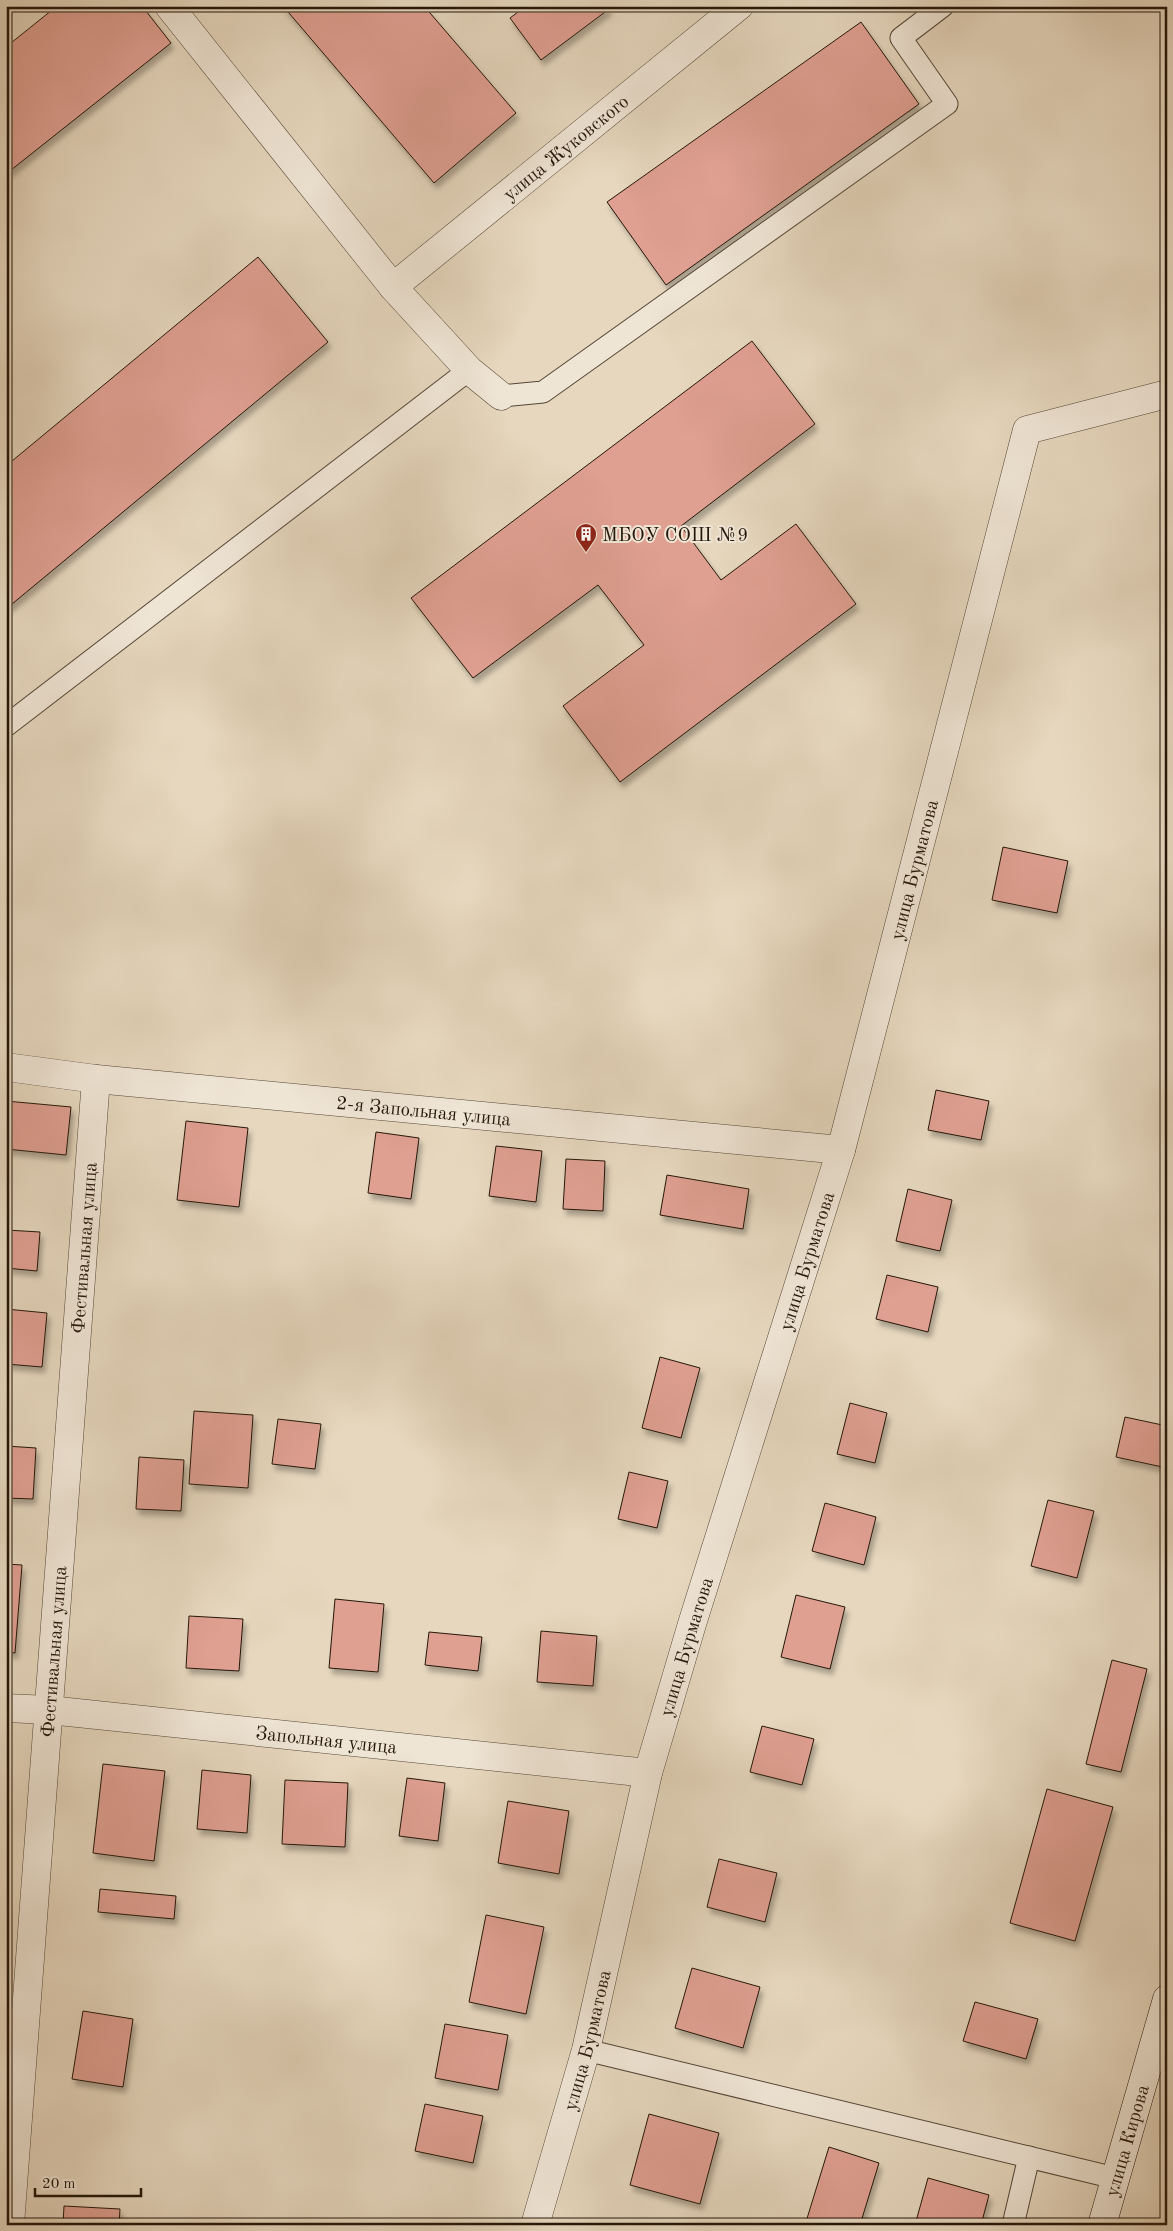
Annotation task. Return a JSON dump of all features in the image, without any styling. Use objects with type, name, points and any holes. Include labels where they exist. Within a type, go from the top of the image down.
[{"type":"street","points":[[169,6],[393,287],[469,370],[502,396]]},
{"type":"street","name":"улица Жуковского","points":[[393,287],[738,6]]},
{"type":"street","name":"улица Бурматова","points":[[535,2225],[586,2050],[648,1773],[692,1624],[840,1150],[1027,430],[1167,394]]},
{"type":"street","name":"2-я Запольная улица","points":[[6,1067],[96,1079],[840,1150]]},
{"type":"street","name":"Фестивальная улица","points":[[10,2225],[96,1079]]},
{"type":"street","name":"Запольная улица","points":[[6,1708],[49,1710],[648,1773]]},
{"type":"street","name":"улица Кирова","points":[[1102,2225],[1167,1999]]},
{"type":"lane","points":[[502,396],[543,392],[947,104],[901,38],[943,6]]},
{"type":"lane","points":[[6,726],[469,370]]},
{"type":"lane","points":[[586,2050],[1115,2178]]},
{"type":"lane","points":[[1013,2225],[1029,2157]]},
{"type":"building","points":[[57,6],[142,6],[171,43],[6,174],[6,47]]},
{"type":"building","points":[[283,6],[424,6],[516,113],[434,183]]},
{"type":"building","points":[[526,6],[607,6],[609,9],[541,60],[510,18]]},
{"type":"building","points":[[861,22],[919,104],[666,285],[607,202]]},
{"type":"building","points":[[258,257],[328,342],[6,609],[6,466]]},
{"type":"building","name":"МБОУ СОШ №9","points":[[752,341],[815,424],[681,526],[721,580],[796,524],[856,604],[620,782],[563,706],[644,645],[598,585],[473,678],[411,598]]},
{"type":"building","points":[[1003,847],[1068,861],[1057,913],[992,900]]},
{"type":"building","points":[[936,1090],[989,1101],[981,1140],[928,1130]]},
{"type":"building","points":[[6,1101],[71,1107],[66,1155],[6,1149]]},
{"type":"building","points":[[186,1121],[248,1128],[239,1207],[177,1200]]},
{"type":"building","points":[[376,1132],[419,1138],[411,1199],[368,1193]]},
{"type":"building","points":[[496,1146],[542,1151],[536,1202],[489,1196]]},
{"type":"building","points":[[566,1159],[605,1161],[603,1211],[563,1209]]},
{"type":"building","points":[[667,1175],[749,1189],[743,1229],[660,1215]]},
{"type":"building","points":[[908,1189],[952,1200],[940,1251],[896,1241]]},
{"type":"building","points":[[6,1230],[40,1232],[37,1271],[6,1268]]},
{"type":"building","points":[[887,1275],[938,1287],[928,1332],[876,1319]]},
{"type":"building","points":[[6,1309],[47,1313],[42,1367],[6,1364]]},
{"type":"building","points":[[660,1357],[700,1368],[681,1438],[642,1428]]},
{"type":"building","points":[[850,1403],[887,1413],[875,1463],[837,1454]]},
{"type":"building","points":[[194,1411],[253,1415],[248,1488],[189,1484]]},
{"type":"building","points":[[1125,1417],[1167,1426],[1167,1468],[1116,1457]]},
{"type":"building","points":[[278,1419],[321,1424],[315,1469],[272,1464]]},
{"type":"building","points":[[6,1446],[36,1448],[33,1499],[6,1498]]},
{"type":"building","points":[[139,1457],[184,1460],[181,1511],[136,1509]]},
{"type":"building","points":[[629,1472],[668,1481],[657,1528],[618,1519]]},
{"type":"building","points":[[1048,1500],[1094,1511],[1077,1578],[1031,1566]]},
{"type":"building","points":[[825,1503],[876,1517],[864,1565],[812,1551]]},
{"type":"building","points":[[6,1564],[22,1565],[15,1653],[6,1652]]},
{"type":"building","points":[[796,1595],[845,1607],[830,1669],[781,1657]]},
{"type":"building","points":[[335,1599],[384,1604],[378,1672],[329,1668]]},
{"type":"building","points":[[189,1616],[243,1619],[239,1671],[186,1668]]},
{"type":"building","points":[[541,1631],[597,1636],[593,1686],[537,1682]]},
{"type":"building","points":[[429,1632],[482,1637],[478,1671],[425,1665]]},
{"type":"building","points":[[1112,1660],[1147,1669],[1121,1772],[1086,1764]]},
{"type":"building","points":[[762,1726],[814,1739],[802,1785],[750,1772]]},
{"type":"building","points":[[103,1764],[165,1771],[154,1861],[93,1853]]},
{"type":"building","points":[[202,1770],[251,1775],[247,1833],[197,1829]]},
{"type":"building","points":[[407,1778],[445,1783],[438,1841],[399,1836]]},
{"type":"building","points":[[285,1780],[348,1783],[345,1847],[282,1844]]},
{"type":"building","points":[[1047,1789],[1113,1807],[1075,1941],[1010,1923]]},
{"type":"building","points":[[508,1801],[569,1811],[559,1874],[498,1863]]},
{"type":"building","points":[[719,1859],[777,1873],[765,1922],[707,1907]]},
{"type":"building","points":[[100,1889],[176,1896],[174,1919],[98,1912]]},
{"type":"building","points":[[486,1915],[544,1927],[526,2014],[469,2002]]},
{"type":"building","points":[[692,1968],[760,1987],[743,2048],[675,2028]]},
{"type":"building","points":[[975,2002],[1038,2019],[1026,2059],[963,2041]]},
{"type":"building","points":[[83,2011],[133,2019],[123,2087],[72,2079]]},
{"type":"building","points":[[445,2024],[508,2035],[498,2090],[435,2078]]},
{"type":"building","points":[[425,2104],[483,2116],[473,2163],[415,2151]]},
{"type":"building","points":[[649,2114],[719,2133],[700,2204],[630,2185]]},
{"type":"building","points":[[829,2147],[879,2163],[860,2225],[805,2225]]},
{"type":"building","points":[[928,2178],[989,2195],[981,2225],[915,2225]]},
{"type":"building","points":[[64,2206],[120,2209],[119,2225],[63,2225]]},
{"type":"place","name":"МБОУ СОШ №9","points":[[586,553]]}]
